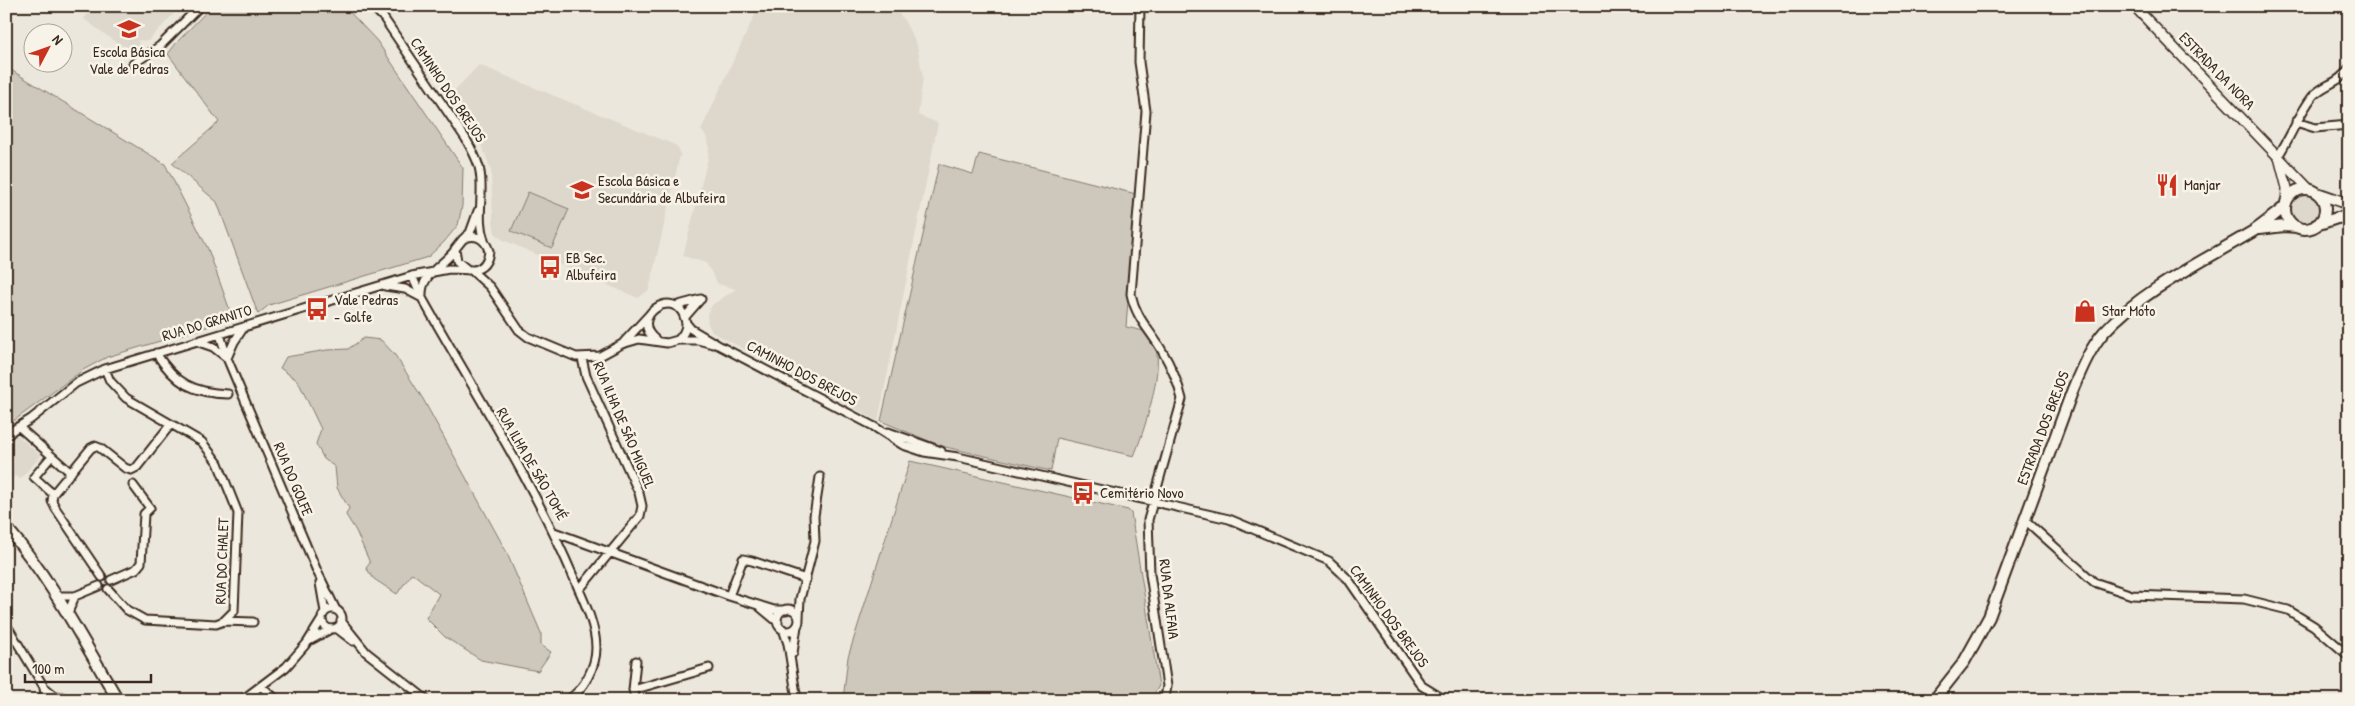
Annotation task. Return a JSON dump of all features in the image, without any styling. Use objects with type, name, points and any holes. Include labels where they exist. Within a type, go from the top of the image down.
[{"type":"main road","points":[[2303,228],[2292,223],[2286,213],[2288,198],[2298,190],[2314,191],[2349,204]]},
{"type":"main road","points":[[2314,191],[2322,197],[2325,210],[2324,216],[2315,226]]},
{"type":"main road","name":"ESTRADA DOS BREJOS","points":[[1934,700],[1964,662],[1989,617],[2072,389],[2084,363],[2103,334],[2124,312],[2255,230],[2286,206]]},
{"type":"main road","points":[[2255,230],[2284,226],[2303,228],[2337,218],[2349,217]]},
{"type":"main road","points":[[6,527],[25,549],[68,614],[118,700]]},
{"type":"street","points":[[133,64],[160,46],[200,6]]},
{"type":"street","name":"CAMINHO DOS BREJOS","points":[[372,6],[382,17],[466,139],[480,171],[482,196],[481,227],[484,241]]},
{"type":"street","name":"RUA DA ALFAIA","points":[[1140,6],[1139,62],[1146,111],[1131,294],[1134,309],[1161,349],[1178,384],[1182,399],[1155,502],[1148,520],[1150,574],[1167,686],[1165,699]]},
{"type":"street","name":"ESTRADA DA NORA","points":[[2134,6],[2314,191]]},
{"type":"street","points":[[2286,206],[2287,188],[2278,156],[2300,112],[2315,94],[2343,77],[2349,68]]},
{"type":"street","points":[[2296,122],[2315,128],[2349,125]]},
{"type":"street","name":"CAMINHO DOS BREJOS","points":[[462,239],[470,233],[482,196]]},
{"type":"street","points":[[490,287],[486,263],[489,251],[484,241],[471,236],[462,239],[455,249],[457,261],[490,287],[512,322],[523,334],[542,343],[582,358],[600,356],[622,344],[639,339],[667,343],[678,340],[698,340],[718,345]]},
{"type":"street","name":"RUA DO GRANITO","points":[[434,270],[442,265],[455,249]]},
{"type":"street","points":[[469,270],[478,269],[486,263]]},
{"type":"street","points":[[381,285],[405,289],[422,298],[422,286],[434,270]]},
{"type":"street","name":"RUA DO GRANITO","points":[[6,437],[76,383],[105,369],[434,270],[469,270]]},
{"type":"street","name":"RUA ILHA DE SÃO TOMÉ","points":[[412,276],[422,298],[554,532],[729,596],[774,610],[794,611],[798,622],[791,669]]},
{"type":"street","points":[[622,344],[661,305],[675,306],[701,299],[685,320],[685,330],[678,340]]},
{"type":"street","points":[[675,306],[692,329],[718,345]]},
{"type":"street","points":[[649,315],[647,321],[649,332],[657,341]]},
{"type":"street","points":[[196,341],[213,347],[228,358],[234,342],[244,326]]},
{"type":"street","name":"RUA DO GOLFE","points":[[220,334],[228,358],[317,570],[340,615],[341,621],[359,646],[427,700]]},
{"type":"street","name":"CAMINHO DOS BREJOS","points":[[718,345],[873,426],[958,457],[1229,519],[1329,560],[1348,579],[1422,686],[1445,700]]},
{"type":"street","points":[[156,353],[167,371],[180,382],[207,392],[228,394]]},
{"type":"street","name":"RUA ILHA DE SÃO MIGUEL","points":[[579,590],[640,516],[642,506],[639,493],[586,376],[582,358]]},
{"type":"street","name":"RUA DO CHALET","points":[[105,369],[110,381],[126,398],[202,442],[211,451],[238,513],[234,611],[224,621],[216,624],[145,620],[127,610],[108,589]]},
{"type":"street","points":[[53,498],[71,473],[95,446],[125,468],[131,470],[141,462],[171,424]]},
{"type":"street","points":[[19,427],[71,473]]},
{"type":"street","points":[[51,457],[34,477],[53,498],[102,577]]},
{"type":"street","points":[[783,630],[792,630],[798,622],[800,599],[815,541],[814,516],[820,477]]},
{"type":"street","points":[[111,580],[136,569],[141,563],[144,514],[150,508],[133,485]]},
{"type":"street","points":[[2025,520],[2094,582],[2132,595],[2244,598],[2288,610],[2314,626],[2349,656]]},
{"type":"street","points":[[554,532],[591,620],[596,648],[589,675],[578,693],[568,700]]},
{"type":"street","points":[[729,596],[743,560],[752,560],[806,579]]},
{"type":"street","points":[[317,570],[323,625],[333,629],[359,646]]},
{"type":"street","points":[[102,577],[108,577],[111,580]]},
{"type":"street","points":[[99,586],[99,581],[102,577]]},
{"type":"street","points":[[99,586],[103,589],[108,589],[112,585],[111,580]]},
{"type":"street","points":[[55,596],[75,596],[99,586]]},
{"type":"street","points":[[68,614],[75,596]]},
{"type":"street","name":"RUA ILHA DE SÃO TOMÉ","points":[[756,604],[778,622],[783,630],[788,644],[796,699]]},
{"type":"street","points":[[242,700],[262,687],[286,667],[307,643],[323,616],[330,610],[336,610]]},
{"type":"street","points":[[778,622],[778,616],[786,610]]},
{"type":"street","points":[[224,621],[253,622]]},
{"type":"street","points":[[307,643],[333,629],[341,621]]},
{"type":"street","points":[[6,624],[44,687],[55,696],[66,698]]},
{"type":"street","points":[[636,661],[633,690],[636,700]]},
{"type":"street","points":[[633,690],[709,668]]},
{"type":"street","points":[[44,687],[46,700]]},
{"type":"street","points":[[262,687],[278,700]]},
{"type":"street","points":[[52,700],[66,698]]},
{"type":"shaded area","name":"Escola Básica Vale de Pedras","points":[[94,6],[181,6],[148,41],[138,40],[139,46],[133,48],[120,45],[84,19]]},
{"type":"shaded area","points":[[212,6],[344,6],[377,41],[463,168],[462,206],[458,225],[428,257],[269,305],[258,314],[217,202],[172,163],[219,122],[168,54]]},
{"type":"shaded area","points":[[759,6],[892,6],[903,18],[917,45],[923,77],[918,115],[938,123],[878,421],[712,332],[708,324],[707,314],[712,305],[736,289],[718,284],[706,263],[683,256],[708,158],[709,146],[706,136],[701,130]]},
{"type":"shaded area","name":"Escola Básica e Secundária de Albufeira","points":[[479,65],[675,145],[679,149],[680,155],[649,290],[638,298],[503,240],[495,233],[491,171],[486,156],[479,141],[449,96]]},
{"type":"shaded area","points":[[6,67],[165,164],[208,249],[233,319],[107,357],[83,370],[12,422],[6,429]]},
{"type":"shaded area","points":[[979,154],[1136,194],[1126,327],[1144,331],[1156,349],[1157,366],[1154,392],[1134,456],[1057,438],[1051,471],[941,446],[881,421],[939,164],[973,174]]},
{"type":"shaded area","points":[[528,192],[569,209],[552,248],[511,231]]},
{"type":"shaded area","points":[[2305,193],[2315,198],[2320,208],[2315,218],[2305,223],[2295,218],[2290,208],[2295,198]]},
{"type":"shaded area","points":[[364,338],[381,340],[395,355],[423,399],[506,551],[541,633],[541,645],[551,652],[538,671],[481,660],[445,637],[426,618],[439,594],[412,573],[397,594],[374,579],[366,568],[370,563],[356,531],[346,515],[349,508],[337,488],[335,467],[324,459],[316,444],[321,429],[298,381],[280,368],[286,357],[327,350],[348,349]]},
{"type":"shaded area","points":[[16,434],[41,456],[20,479],[15,476],[6,486],[6,445]]},
{"type":"shaded area","points":[[910,461],[1128,510],[1131,513],[1159,686],[1150,700],[843,700],[848,657]]},
{"type":"place","name":"Escola Básica Vale de Pedras","points":[[129,29]]},
{"type":"place","name":"Manjar","points":[[2167,185]]},
{"type":"place","name":"Escola Básica e Secundária de Albufeira","points":[[582,190]]},
{"type":"place","name":"EB Sec. Albufeira","points":[[550,267]]},
{"type":"place","name":"Vale Pedras - Golfe","points":[[317,309]]},
{"type":"place","name":"Star Moto","points":[[2085,311]]},
{"type":"place","name":"Cemitério Novo","points":[[1083,493]]}]
